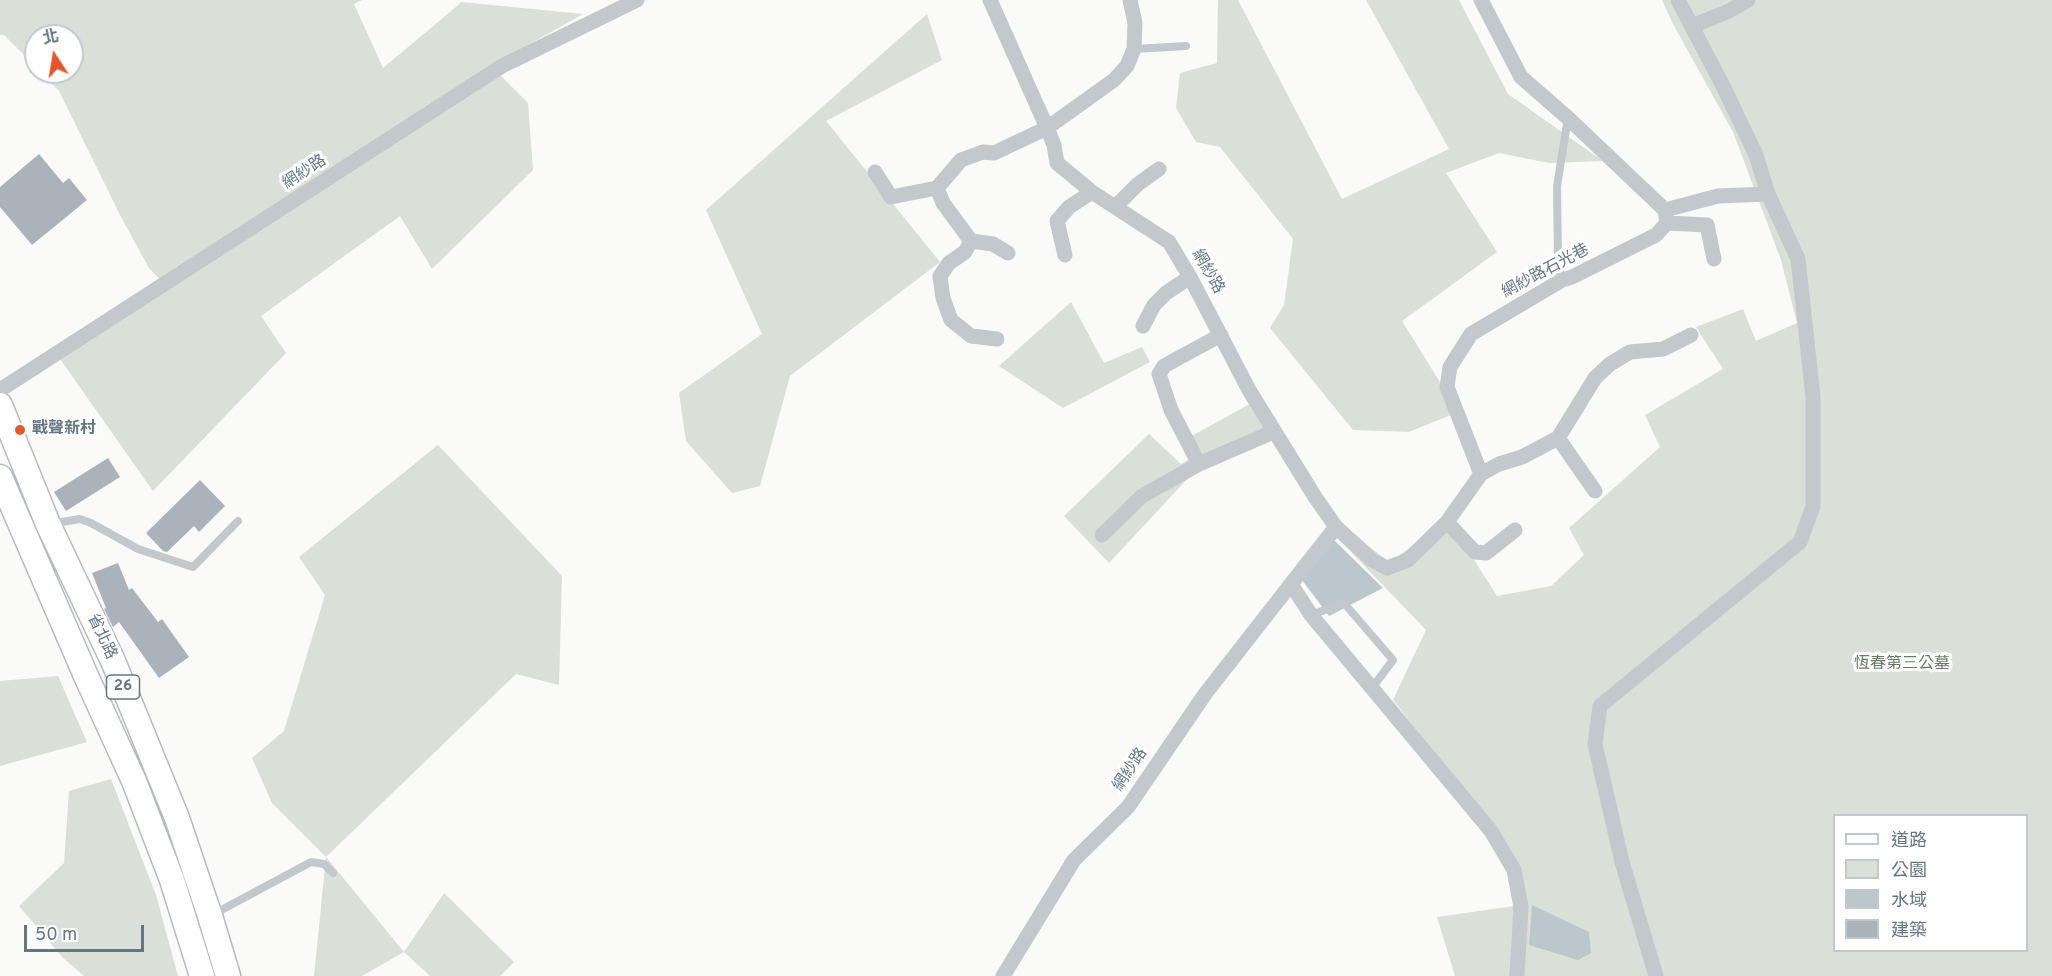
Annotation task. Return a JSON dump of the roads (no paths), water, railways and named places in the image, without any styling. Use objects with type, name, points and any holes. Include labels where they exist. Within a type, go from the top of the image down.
[{"type":"main road","name":"省北路","points":[[0,405],[48,524],[113,661],[177,818],[228,976]]},
{"type":"main road","name":"省北路","points":[[0,477],[134,781],[172,879],[202,976]]},
{"type":"street","name":"網紗路","points":[[0,390],[502,66],[637,0]]},
{"type":"street","name":"網紗路","points":[[990,0],[1054,145],[1057,163],[1092,192],[1169,242],[1273,432],[1336,528],[1205,694],[1128,807],[1074,860],[1004,976]]},
{"type":"street","points":[[875,172],[891,197],[937,188],[961,160],[982,152],[994,153],[1047,128],[1114,80],[1127,66],[1134,49],[1135,23],[1130,0]]},
{"type":"street","points":[[1481,0],[1521,77],[1568,118],[1666,217],[1707,225],[1714,259]]},
{"type":"street","points":[[1656,976],[1622,862],[1595,744],[1600,705],[1800,542],[1813,506],[1813,397],[1798,259],[1768,194],[1756,155],[1678,0]]},
{"type":"street","points":[[1692,26],[1729,11],[1748,0]]},
{"type":"street","points":[[1115,207],[1138,184],[1159,169]]},
{"type":"street","points":[[937,188],[943,202],[971,241],[993,244],[1008,252]]},
{"type":"street","points":[[1065,255],[1057,220],[1069,207],[1092,192]]},
{"type":"street","name":"網紗路石光巷","points":[[1481,474],[1447,387],[1450,367],[1471,334],[1562,280],[1656,235],[1666,217],[1718,196],[1768,194]]},
{"type":"street","points":[[971,241],[965,252],[950,263],[940,276],[942,298],[951,320],[971,336],[997,339]]},
{"type":"street","points":[[1143,326],[1154,305],[1166,293],[1190,277]]},
{"type":"street","points":[[1199,464],[1171,410],[1159,374],[1164,366],[1221,335]]},
{"type":"street","points":[[1336,528],[1372,560],[1388,568],[1408,560],[1447,522],[1481,474],[1499,464],[1522,457],[1558,438],[1595,378],[1610,364],[1630,352],[1663,349],[1691,335]]},
{"type":"street","points":[[1102,535],[1142,496],[1199,464],[1273,432]]},
{"type":"street","points":[[1558,438],[1595,491]]},
{"type":"street","points":[[1447,522],[1475,552],[1486,553],[1515,530]]},
{"type":"street","points":[[1291,584],[1311,615],[1491,831],[1514,870],[1521,908],[1517,976]]},
{"type":"lane","points":[[1134,49],[1186,46]]},
{"type":"lane","points":[[1562,280],[1558,264],[1557,186],[1568,118]]},
{"type":"lane","points":[[48,524],[80,519],[138,549],[193,567],[238,521]]},
{"type":"lane","points":[[1311,615],[1344,603],[1393,660],[1372,688]]},
{"type":"lane","points":[[210,916],[311,862],[324,864],[333,873]]},
{"type":"water","points":[[1334,540],[1383,588],[1329,616],[1299,576]]},
{"type":"water","points":[[1532,905],[1589,932],[1591,953],[1578,960],[1529,945]]},
{"type":"place","name":"戰聲新村","points":[[20,430]]},
{"type":"park label","name":"恆春第三公墓","points":[[1902,665]]}]
